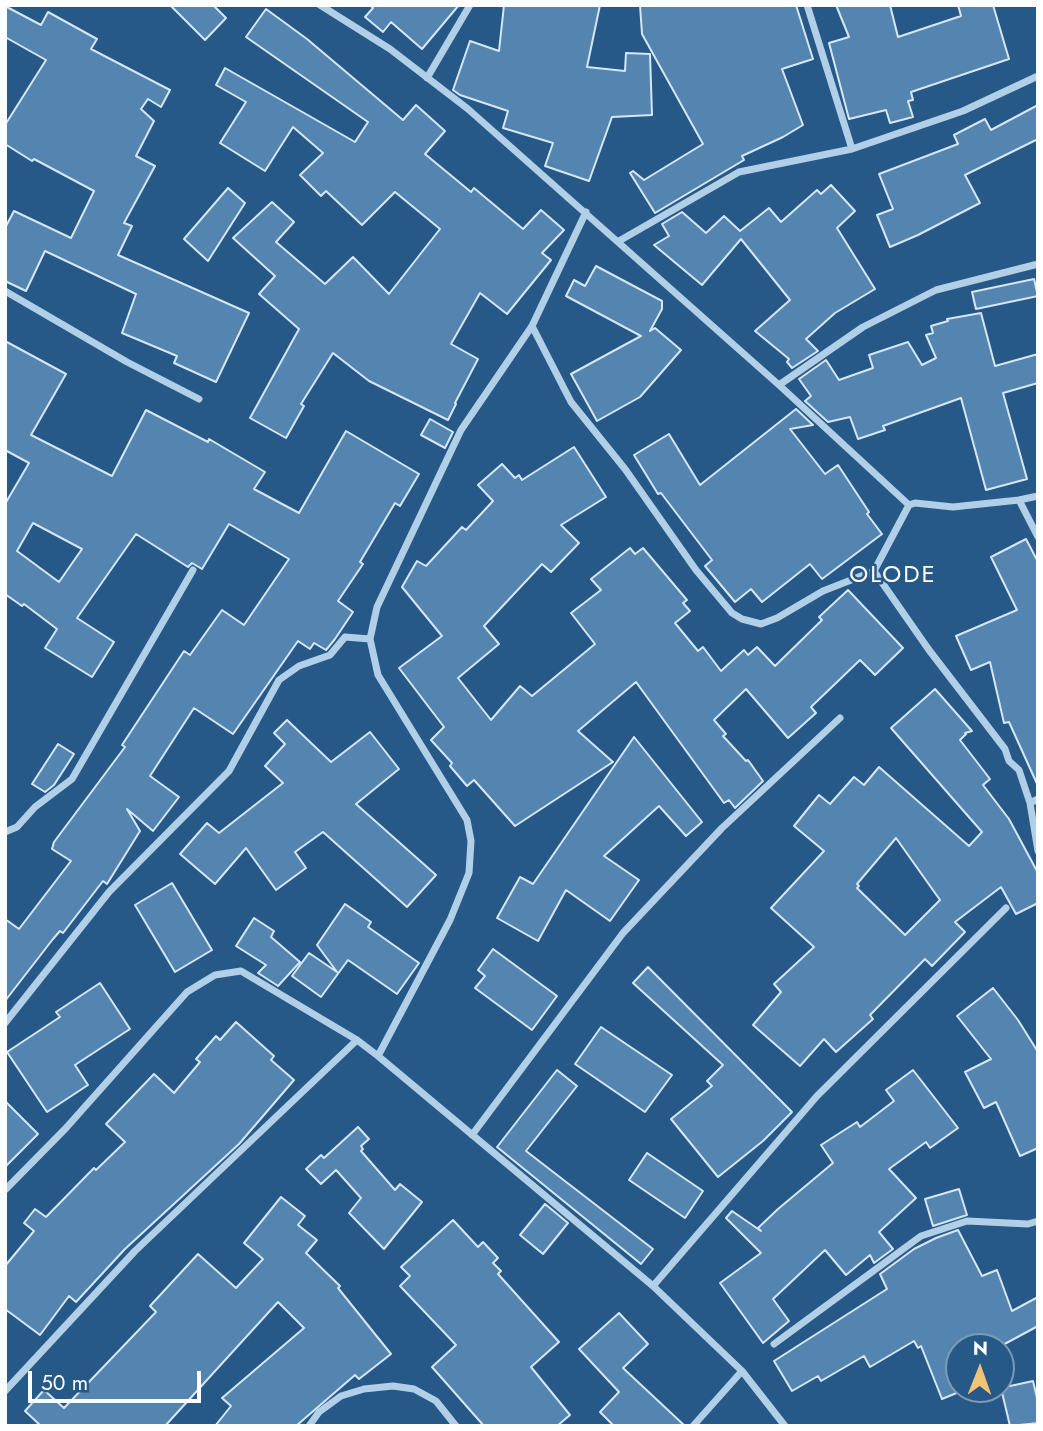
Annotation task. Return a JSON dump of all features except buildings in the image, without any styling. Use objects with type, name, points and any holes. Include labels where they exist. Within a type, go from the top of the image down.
[{"type":"street","points":[[320,5],[390,49],[468,109],[779,385],[909,505]]},
{"type":"street","points":[[427,78],[470,5]]},
{"type":"street","points":[[807,5],[852,149]]},
{"type":"street","points":[[619,242],[739,172],[852,149],[964,111],[1038,76]]},
{"type":"street","points":[[378,1056],[450,920],[469,873],[471,841],[467,820],[378,675],[370,639],[377,607],[386,583],[461,430],[531,326],[586,212]]},
{"type":"street","points":[[779,385],[863,327],[936,290],[1038,264]]},
{"type":"street","points":[[5,291],[127,362],[199,399]]},
{"type":"street","points":[[531,326],[570,402],[625,469],[696,570],[732,613],[751,623],[761,624],[777,618],[823,591],[874,571],[909,505],[915,503],[954,507],[1038,496]]},
{"type":"street","points":[[1019,500],[1038,537]]},
{"type":"street","points":[[5,832],[17,827],[35,807],[72,779],[193,570]]},
{"type":"street","points":[[874,571],[929,650],[1004,749],[1009,761],[1019,770],[1034,801],[1038,851]]},
{"type":"street","points":[[5,1023],[109,892],[229,771],[279,680],[299,666],[330,655],[345,637],[370,639]]},
{"type":"street","points":[[472,1135],[624,933],[722,828],[840,718]]},
{"type":"street","points":[[653,1286],[817,1096],[1006,908]]},
{"type":"street","points":[[5,1190],[66,1128],[187,992],[215,975],[241,971],[357,1040],[378,1056],[653,1286],[742,1371],[785,1426]]},
{"type":"street","points":[[5,1391],[135,1251],[357,1040]]},
{"type":"street","points":[[774,1344],[921,1236],[967,1221],[1028,1224],[1038,1221]]},
{"type":"street","points":[[693,1426],[742,1371]]},
{"type":"street","points":[[309,1426],[319,1412],[341,1396],[364,1389],[393,1386],[414,1389],[436,1401],[456,1426]]},
{"type":"district","name":"OLODE","points":[[893,576]]}]
